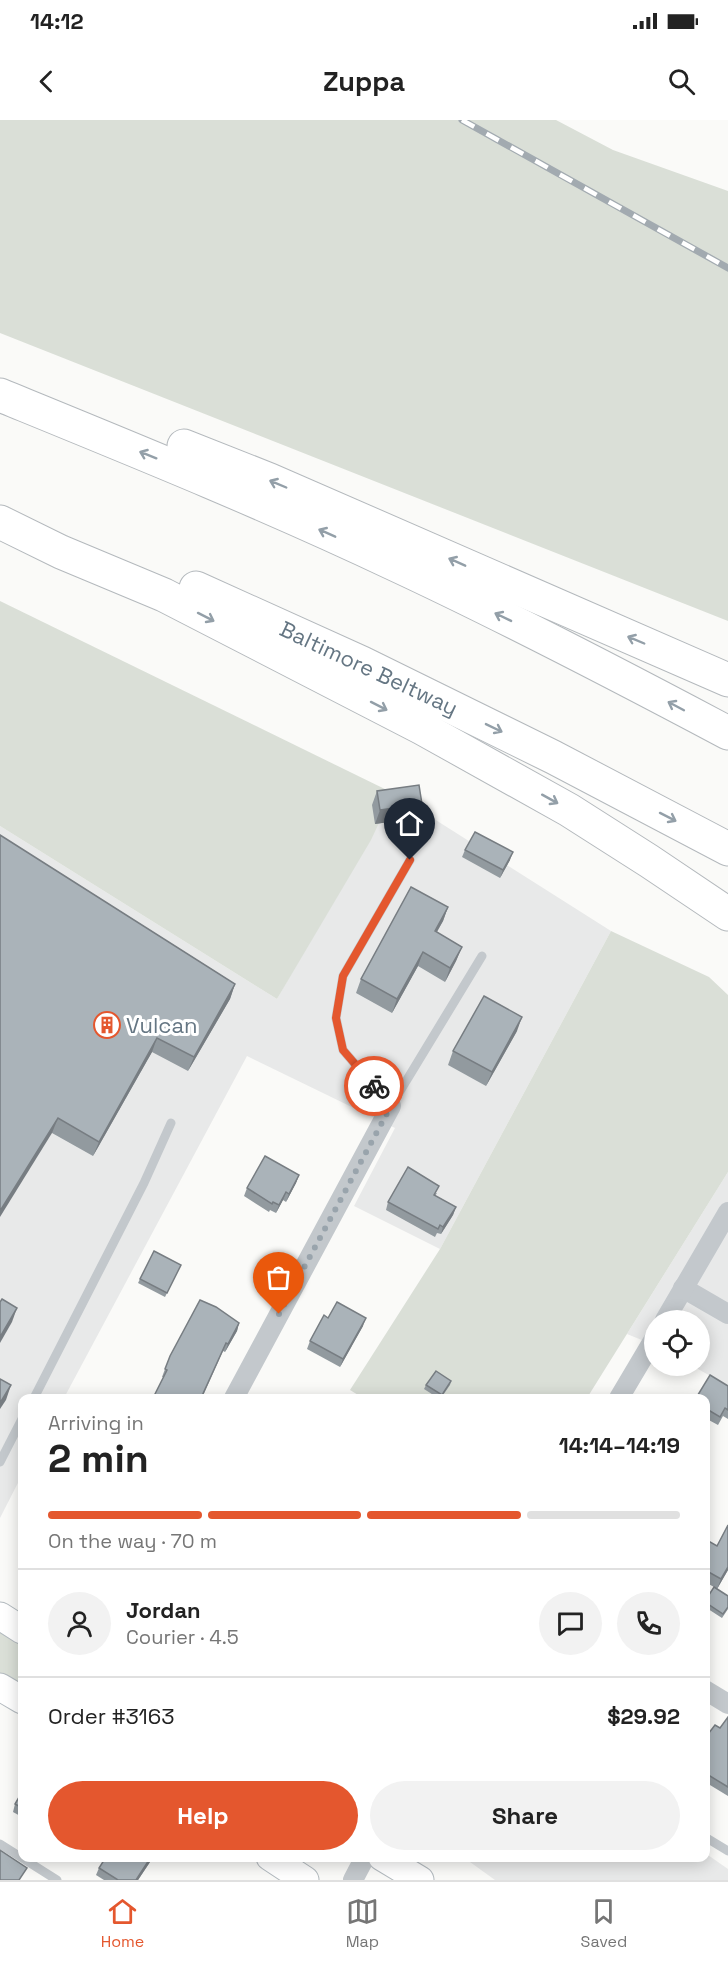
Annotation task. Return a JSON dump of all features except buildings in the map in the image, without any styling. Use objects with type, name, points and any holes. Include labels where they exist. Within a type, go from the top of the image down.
[{"type":"highway","points":[[0,376],[270,480],[728,680]]},
{"type":"highway","points":[[0,395],[203,478],[392,563],[585,657],[728,734]]},
{"type":"highway","name":"Baltimore Beltway","points":[[0,508],[172,578],[362,663],[553,757],[728,849]]},
{"type":"highway","points":[[0,522],[61,552],[164,596],[422,728],[569,810],[728,914]]},
{"type":"main road","points":[[0,1616],[18,1627]]},
{"type":"main road","points":[[0,1687],[18,1698]]},
{"type":"main road","points":[[278,1862],[305,1880]]},
{"type":"main road","points":[[390,1862],[420,1880]]},
{"type":"street","points":[[236,1394],[391,1106]]},
{"type":"street","points":[[671,1310],[728,1212]]},
{"type":"street","points":[[683,1288],[728,1314]]},
{"type":"street","points":[[621,1394],[644,1356]]},
{"type":"street","points":[[710,1696],[728,1704]]},
{"type":"street","points":[[353,1880],[362,1862]]},
{"type":"lane","points":[[410,860],[343,976],[336,1018],[343,1050],[391,1106],[482,956]]},
{"type":"lane","points":[[36,1394],[144,1183],[171,1123]]},
{"type":"lane","points":[[0,1462],[18,1427]]},
{"type":"lane","points":[[710,1840],[728,1851]]},
{"type":"lane","points":[[0,1844],[18,1855]]},
{"type":"lane","points":[[28,1862],[57,1880]]},
{"type":"shaded area","points":[[0,120],[556,120],[613,150],[728,191],[728,621],[0,333]]},
{"type":"shaded area","points":[[0,601],[393,793],[371,840],[277,999],[0,826]]},
{"type":"shaded area","points":[[393,793],[611,931],[440,1249],[354,1206],[395,1128],[247,1056],[66,1394],[18,1394],[18,1483],[0,1518],[0,826],[277,999]]},
{"type":"shaded area","points":[[611,931],[709,977],[728,995],[728,1172],[589,1394],[356,1394],[350,1390],[440,1249]]},
{"type":"shaded area","points":[[728,1172],[728,1386],[710,1376],[710,1310],[644,1310],[644,1341],[627,1334]]},
{"type":"shaded area","points":[[0,1631],[18,1642],[18,1685],[0,1674]]},
{"type":"shaded area","points":[[710,1856],[728,1869],[728,1880],[495,1880],[470,1862],[710,1862]]},
{"type":"railway","points":[[462,120],[728,268]]},
{"type":"way so far","points":[[279,1314],[391,1106],[374,1086]]},
{"type":"place","name":"Vulcan","points":[[107,1025]]},
{"type":"route","points":[[374,1086],[343,1050],[336,1018],[343,976],[410,860]]}]
